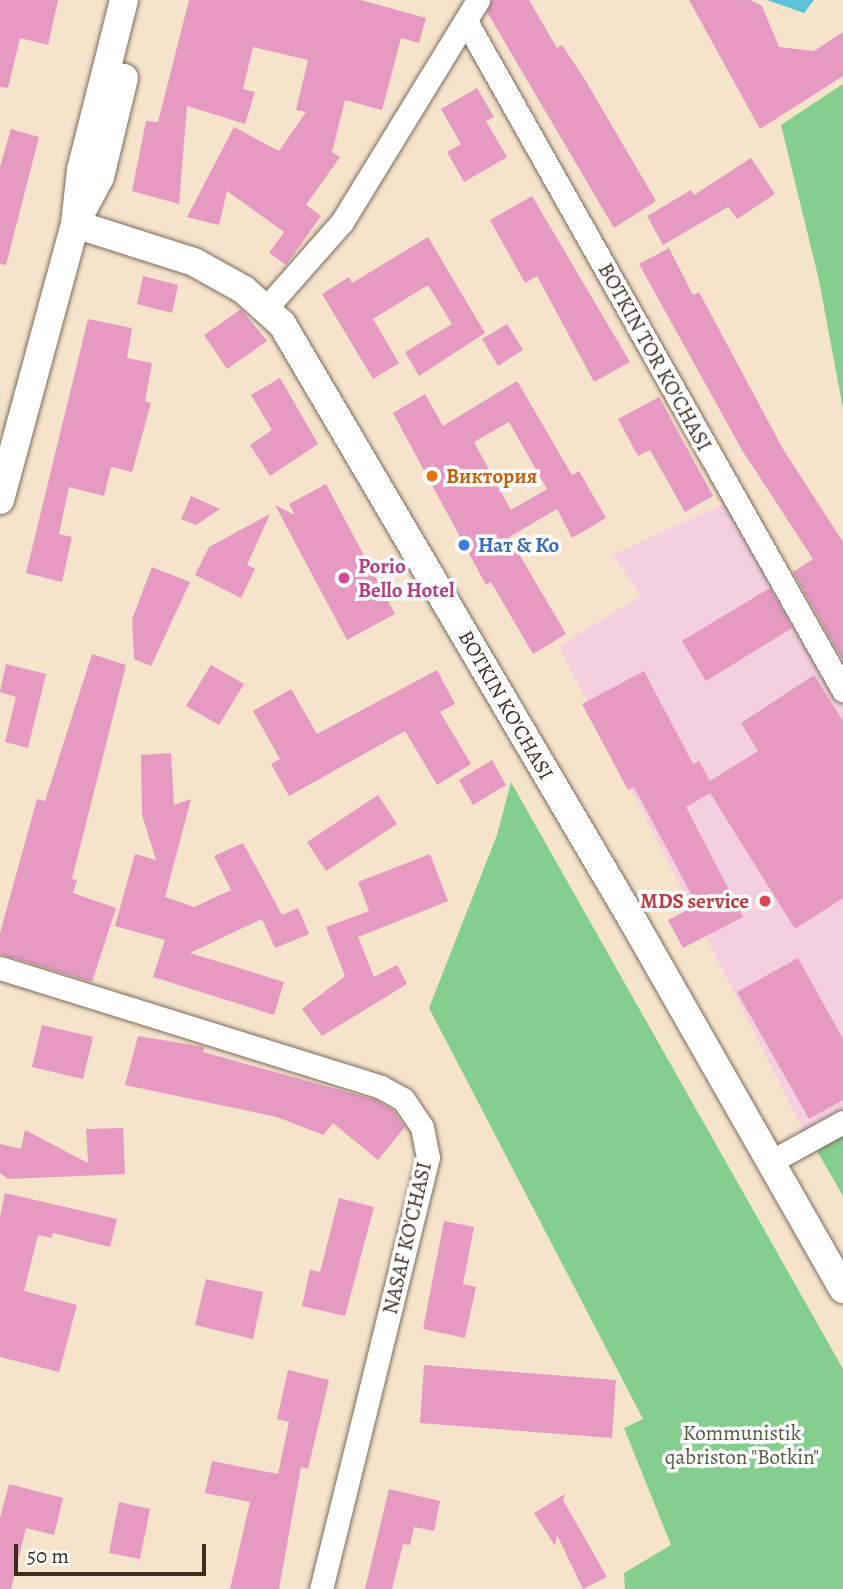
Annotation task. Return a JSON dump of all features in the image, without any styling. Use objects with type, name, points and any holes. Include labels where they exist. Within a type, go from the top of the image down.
[{"type":"street","points":[[0,500],[75,224],[81,170],[124,0]]},
{"type":"street","points":[[75,224],[100,177],[144,0]]},
{"type":"street","points":[[267,307],[342,222],[467,23],[478,0]]},
{"type":"street","name":"BOTKIN TOR KO'CHASI","points":[[467,23],[843,690]]},
{"type":"street","name":"BOTKIN KO'CHASI","points":[[75,224],[194,262],[267,307],[294,342],[772,1161],[843,1289]]},
{"type":"street","name":"NASAF KO'CHASI","points":[[0,968],[381,1087],[403,1098],[422,1127],[428,1157],[321,1589]]},
{"type":"street","points":[[772,1161],[843,1122]]},
{"type":"shaded area","name":"MDS service","points":[[725,503],[843,685],[843,1117],[806,1136],[559,646],[641,596],[613,555]]},
{"type":"green space","points":[[843,84],[843,409],[819,280],[781,125]]},
{"type":"green space","name":"Kommunistik qabriston \"Botkin\"","points":[[511,782],[843,1369],[843,1589],[625,1589],[624,1573],[671,1545],[624,1428],[643,1419],[429,1008],[497,835]]},
{"type":"green space","points":[[843,1129],[843,1196],[813,1144]]},
{"type":"water","points":[[767,0],[814,0],[804,13]]},
{"type":"building","points":[[0,0],[58,0],[48,45],[20,38],[8,88],[0,87]]},
{"type":"building","points":[[189,0],[361,0],[426,18],[419,43],[401,38],[382,110],[345,100],[332,152],[340,157],[306,205],[321,216],[286,265],[269,253],[284,232],[227,191],[219,225],[187,217],[234,127],[279,151],[306,112],[296,110],[308,60],[253,47],[243,89],[255,92],[245,124],[187,106],[179,204],[132,191],[146,121],[158,122]]},
{"type":"building","points":[[492,0],[529,0],[557,48],[562,45],[584,78],[656,201],[614,228],[487,12]]},
{"type":"building","points":[[689,0],[750,0],[762,6],[779,47],[814,51],[843,32],[843,76],[760,129]]},
{"type":"building","points":[[477,88],[494,117],[486,121],[507,157],[464,182],[447,152],[461,144],[441,109]]},
{"type":"building","points":[[11,129],[39,137],[6,265],[0,264],[0,167]]},
{"type":"building","points":[[751,158],[775,194],[737,219],[728,207],[663,245],[647,216],[691,190],[694,195]]},
{"type":"building","points":[[532,196],[630,362],[594,382],[537,276],[525,283],[490,220]]},
{"type":"building","points":[[428,237],[485,333],[419,376],[405,352],[452,324],[428,285],[373,319],[399,363],[373,379],[322,294],[349,277],[352,283]]},
{"type":"building","points":[[669,248],[693,295],[699,292],[783,449],[843,542],[843,661],[793,572],[813,559],[742,450],[639,264]]},
{"type":"building","points":[[143,276],[178,285],[172,313],[137,304]]},
{"type":"building","points":[[241,309],[267,341],[227,369],[204,335]]},
{"type":"building","points":[[88,319],[132,328],[127,358],[152,363],[145,401],[151,403],[132,472],[111,467],[104,496],[69,487],[59,534],[72,537],[62,582],[26,573]]},
{"type":"building","points":[[507,324],[523,350],[498,366],[482,339]]},
{"type":"building","points":[[280,378],[318,444],[270,476],[250,445],[272,430],[251,395]]},
{"type":"building","points":[[517,381],[572,475],[579,471],[606,518],[572,538],[557,509],[509,537],[566,634],[533,654],[491,582],[486,585],[393,413],[425,394],[443,426]],"holes":[[[509,422],[547,489],[511,510],[474,442]]]},
{"type":"building","points":[[659,397],[713,496],[685,512],[650,450],[638,456],[618,419]]},
{"type":"building","name":"Porio Bello Hotel","points":[[326,484],[395,614],[347,640],[275,505],[295,515],[289,504]]},
{"type":"building","points":[[191,496],[220,509],[196,525],[181,519]]},
{"type":"building","points":[[270,514],[247,565],[255,569],[241,598],[195,575],[209,547]]},
{"type":"building","points":[[152,567],[190,582],[151,666],[134,659],[132,619]]},
{"type":"building","points":[[770,588],[792,628],[706,681],[682,641]]},
{"type":"building","points":[[92,654],[126,665],[72,879],[77,880],[73,893],[116,908],[92,982],[0,954],[0,933],[37,799],[45,801]]},
{"type":"building","points":[[6,664],[46,674],[28,748],[5,742],[16,697],[0,692]]},
{"type":"building","points":[[211,665],[244,684],[219,725],[186,706]]},
{"type":"building","points":[[437,670],[455,704],[440,712],[471,764],[437,785],[405,731],[289,796],[271,764],[280,759],[253,711],[291,689],[317,734]]},
{"type":"building","points":[[644,671],[693,764],[699,761],[710,781],[758,751],[741,723],[814,675],[843,721],[843,898],[795,929],[710,793],[686,807],[743,917],[683,948],[668,920],[697,905],[634,787],[628,790],[582,704]]},
{"type":"building","points":[[171,753],[174,805],[191,799],[165,897],[194,907],[231,890],[214,856],[243,843],[282,915],[298,908],[309,934],[275,948],[262,919],[190,953],[284,982],[274,1015],[153,977],[165,940],[115,926],[135,854],[156,860],[142,815],[141,755]]},
{"type":"building","points":[[492,760],[506,785],[473,805],[459,780]]},
{"type":"building","points":[[378,795],[397,824],[326,871],[307,842]]},
{"type":"building","points":[[430,854],[448,901],[358,937],[374,977],[397,965],[407,984],[322,1036],[302,1009],[345,976],[326,927],[369,911],[358,882]]},
{"type":"building","points":[[798,958],[843,1039],[843,1100],[809,1119],[737,992]]},
{"type":"building","points":[[42,1025],[93,1037],[83,1079],[32,1067]]},
{"type":"building","points":[[138,1036],[204,1047],[203,1052],[376,1100],[393,1110],[405,1127],[378,1160],[333,1123],[323,1135],[277,1117],[125,1085]]},
{"type":"building","points":[[123,1128],[125,1174],[8,1179],[0,1173],[0,1144],[21,1149],[25,1130],[88,1163],[86,1129]]},
{"type":"building","points":[[5,1193],[117,1219],[110,1247],[53,1233],[52,1238],[38,1235],[24,1291],[77,1305],[59,1372],[0,1357],[0,1217]]},
{"type":"building","points":[[339,1198],[374,1207],[345,1316],[302,1306],[310,1270],[320,1272]]},
{"type":"building","points":[[444,1221],[474,1227],[463,1284],[476,1287],[465,1338],[423,1329]]},
{"type":"building","points":[[206,1279],[263,1292],[253,1339],[195,1325]]},
{"type":"building","points":[[424,1365],[616,1380],[612,1438],[420,1423]]},
{"type":"building","points":[[288,1370],[329,1380],[308,1469],[301,1467],[279,1589],[230,1589],[250,1502],[205,1493],[212,1461],[278,1474],[289,1422],[277,1419]]},
{"type":"building","points":[[9,1484],[63,1498],[54,1535],[26,1528],[11,1589],[0,1589],[0,1518]]},
{"type":"building","points":[[389,1489],[440,1501],[434,1531],[414,1527],[410,1545],[403,1544],[392,1589],[365,1589]]},
{"type":"building","points":[[565,1494],[563,1500],[607,1577],[583,1589],[557,1535],[555,1546],[534,1513]]},
{"type":"building","points":[[119,1502],[150,1509],[140,1559],[109,1553]]},
{"type":"place","name":"Виктория","points":[[432,476]]},
{"type":"place","name":"Нат & Ко","points":[[464,545]]},
{"type":"place","name":"Porio Bello Hotel","points":[[344,578]]},
{"type":"place","name":"MDS service","points":[[765,901]]}]
